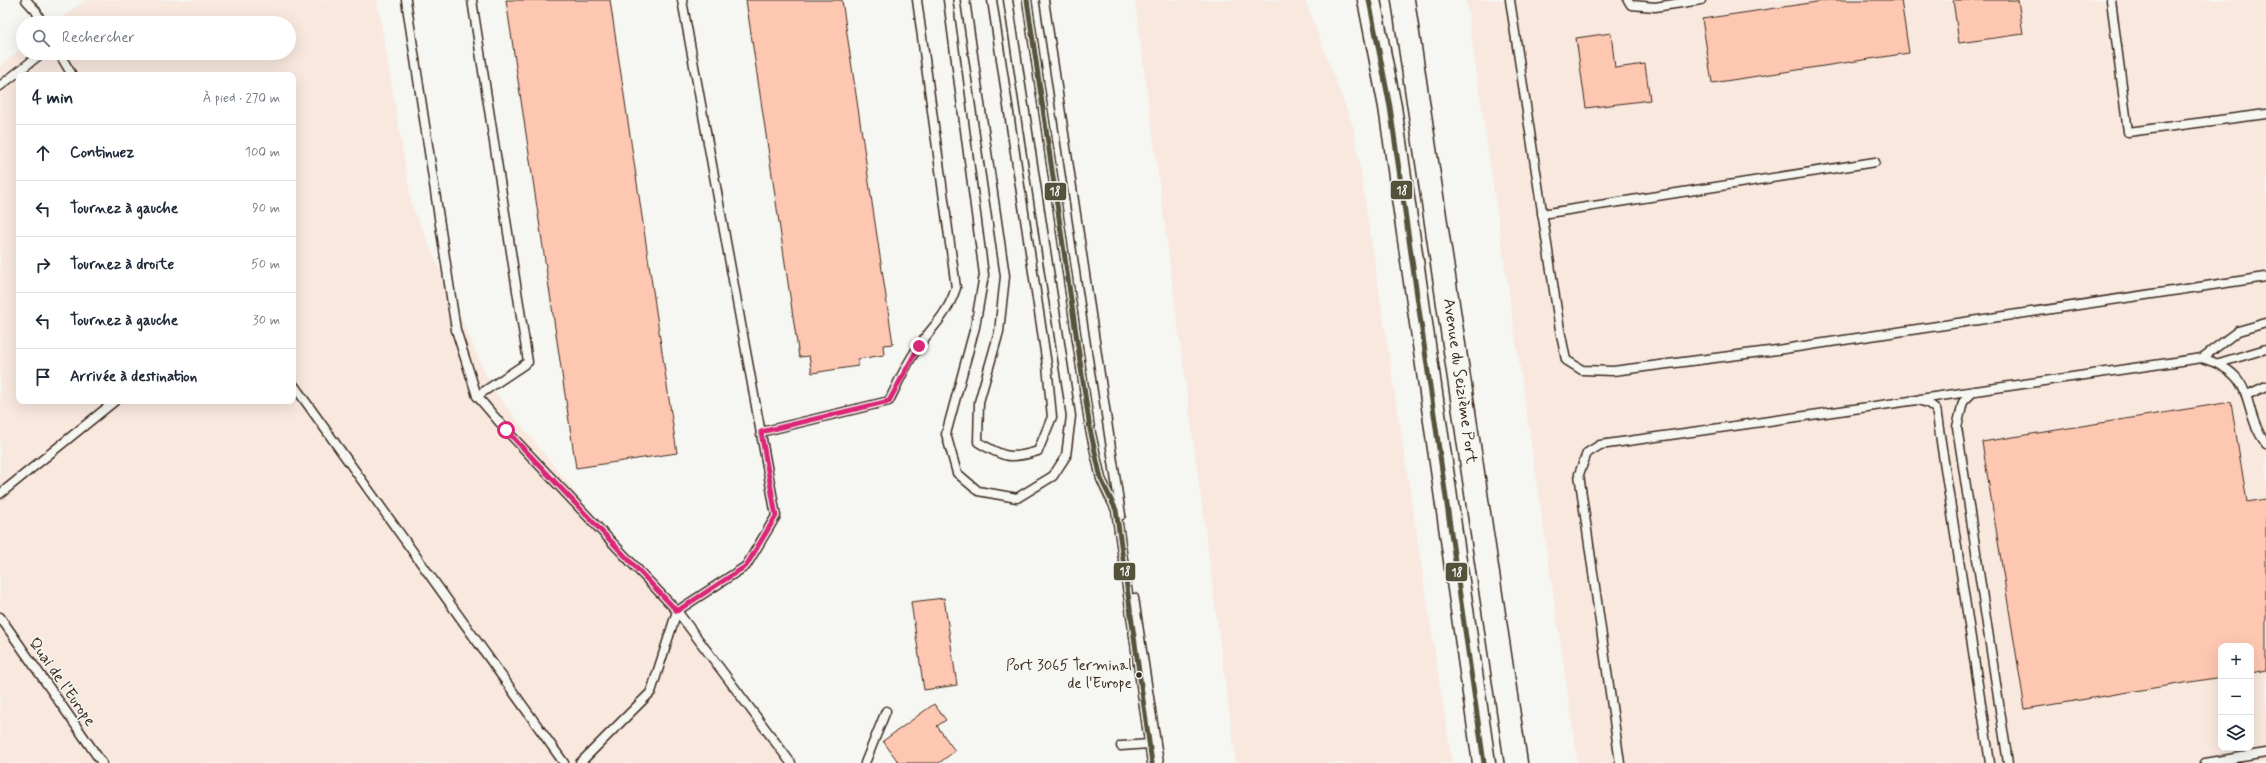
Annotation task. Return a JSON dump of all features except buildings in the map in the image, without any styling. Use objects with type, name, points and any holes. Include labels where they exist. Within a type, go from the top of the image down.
[{"type":"main road","name":"Avenue du Seizième Port","points":[[1369,0],[1390,107],[1484,763]]},
{"type":"main road","name":"Avenue du Seizième Port","points":[[1403,0],[1516,763]]},
{"type":"lane","points":[[26,0],[38,16]]},
{"type":"lane","points":[[406,0],[456,330],[477,396],[506,430],[677,611],[791,763]]},
{"type":"lane","points":[[472,0],[528,362],[477,396]]},
{"type":"lane","points":[[580,763],[652,692],[677,611],[746,566],[776,516],[682,0]]},
{"type":"lane","points":[[761,432],[889,401],[919,346],[940,322],[951,303],[956,288],[917,0]]},
{"type":"lane","points":[[948,0],[984,275],[975,327],[946,434],[957,473],[978,491],[1017,498],[1053,476],[1066,456],[1071,416],[1008,0]]},
{"type":"lane","points":[[965,0],[1005,276],[1000,332],[979,402],[978,442],[998,454],[1018,458],[1038,452],[1052,417],[1047,365],[992,0]]},
{"type":"lane","points":[[1026,0],[1090,429],[1101,479],[1118,511],[1159,763]]},
{"type":"lane","points":[[1044,0],[1118,511],[1152,763]]},
{"type":"lane","points":[[1510,0],[1542,214],[1566,360],[1582,370],[1613,371],[1777,350],[2266,277]]},
{"type":"lane","points":[[1628,0],[1631,5],[1655,7],[1700,0]]},
{"type":"lane","points":[[2111,0],[2128,132],[2266,114]]},
{"type":"lane","points":[[18,72],[33,60]]},
{"type":"lane","points":[[63,60],[70,72]]},
{"type":"lane","points":[[0,86],[16,73]]},
{"type":"lane","points":[[1542,214],[1875,162]]},
{"type":"lane","points":[[2202,358],[2238,331],[2266,324]]},
{"type":"lane","points":[[2219,363],[2266,349]]},
{"type":"lane","points":[[1620,763],[1579,474],[1587,453],[1600,445],[2202,358],[2219,363],[2243,385],[2254,424],[2266,444]]},
{"type":"lane","points":[[2247,396],[2266,386]]},
{"type":"lane","points":[[296,388],[564,763]]},
{"type":"lane","points":[[1974,392],[1963,402],[1957,427],[2008,763]]},
{"type":"lane","points":[[1917,400],[1928,403],[1936,409],[1990,763]]},
{"type":"lane","points":[[0,494],[111,404]]},
{"type":"lane","name":"Quai de l'Europe","points":[[0,617],[102,763]]},
{"type":"lane","points":[[865,763],[886,711]]},
{"type":"lane","points":[[1121,746],[1149,744]]},
{"type":"lane","points":[[2205,763],[2266,753]]},
{"type":"shaded area","points":[[85,0],[377,0],[412,206],[492,389],[792,763],[0,763],[0,66],[16,53],[16,60],[296,60],[296,16],[64,16]]},
{"type":"shaded area","points":[[1135,0],[1305,0],[1354,129],[1452,763],[1236,763]]},
{"type":"shaded area","points":[[1466,0],[2266,0],[2266,763],[1578,763]]},
{"type":"transit line","name":"18","points":[[1027,0],[1090,429],[1101,479],[1116,510],[1152,763]]},
{"type":"transit line","name":"18","points":[[1369,0],[1390,107],[1484,763]]},
{"type":"place","name":"Port 3065 Terminal de l'Europe","points":[[1139,675]]},
{"type":"route","points":[[506,430],[677,611],[746,566],[776,516],[761,432],[889,401],[919,346]]}]
